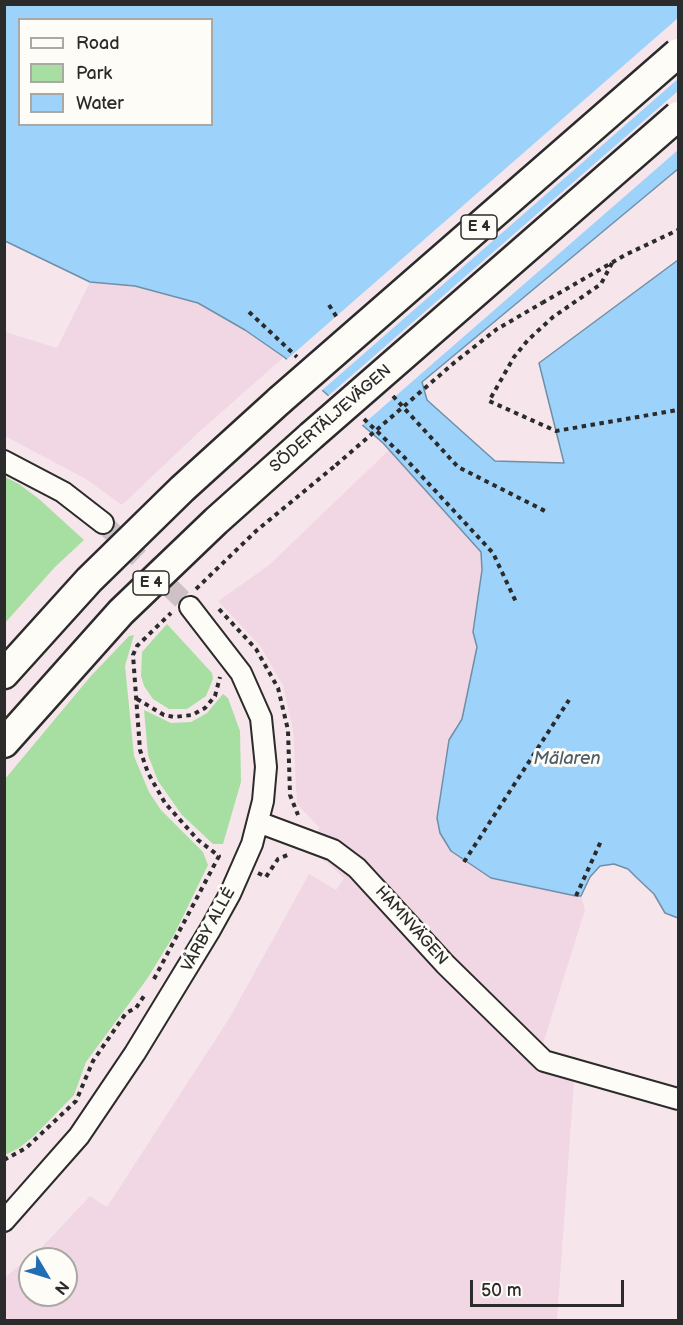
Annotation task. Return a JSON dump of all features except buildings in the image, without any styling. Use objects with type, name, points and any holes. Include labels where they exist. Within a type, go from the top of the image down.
[{"type":"highway","name":"E 4","points":[[4,674],[89,580],[182,489],[280,400],[678,53]]},
{"type":"highway","name":"SÖDERTÄLJEVÄGEN","points":[[4,743],[120,612],[216,521],[678,116]]},
{"type":"street","points":[[4,461],[63,492],[103,523]]},
{"type":"street","name":"VÅRBY ALLÉ","points":[[4,1221],[79,1136],[182,980],[230,894],[258,822],[266,767],[261,718],[241,674],[187,602]]},
{"type":"street","name":"HAMNVÄGEN","points":[[258,822],[333,850],[357,868],[445,964],[544,1062],[678,1099]]},
{"type":"path","points":[[152,983],[219,856],[183,825],[156,789],[140,750],[137,698],[131,665],[137,646],[187,602],[256,531],[497,329],[612,263],[678,230]]},
{"type":"path","points":[[612,263],[601,285],[553,317],[528,340],[514,357],[489,401],[556,431],[678,410]]},
{"type":"path","points":[[329,305],[342,324]]},
{"type":"path","points":[[249,312],[300,360]]},
{"type":"path","points":[[388,391],[458,467],[545,511]]},
{"type":"path","points":[[360,416],[403,456],[493,553],[516,602]]},
{"type":"path","points":[[137,698],[164,715],[174,717],[192,715],[204,708],[215,696],[219,688],[218,667]]},
{"type":"path","points":[[464,862],[569,700]]},
{"type":"path","points":[[576,896],[601,841]]},
{"type":"path","points":[[4,1160],[26,1148],[76,1101],[93,1061],[126,1013],[136,1008],[147,992]]},
{"type":"shaded area","points":[[90,282],[135,286],[198,303],[245,330],[284,357],[200,431],[122,505],[86,479],[5,436],[5,332],[57,348]]},
{"type":"shaded area","points":[[389,450],[481,552],[482,570],[473,632],[477,647],[462,719],[456,725],[440,833],[452,852],[491,878],[581,896],[585,910],[535,1069],[574,1081],[557,1320],[5,1320],[5,1277],[18,1267],[18,1307],[78,1307],[78,1247],[42,1247],[90,1196],[107,1207],[230,1017],[309,874],[336,890],[344,878],[325,861],[312,854],[319,827],[297,804],[293,730],[283,686],[261,647],[218,601],[268,566]]},
{"type":"green space","points":[[5,477],[39,499],[84,540],[55,567],[5,623]]},
{"type":"green space","points":[[167,624],[212,673],[213,679],[206,696],[187,709],[169,709],[153,699],[144,686],[141,676],[142,652]]},
{"type":"green space","points":[[134,635],[125,666],[134,756],[149,792],[161,810],[203,852],[208,865],[174,935],[147,979],[86,1062],[74,1095],[34,1136],[19,1148],[5,1155],[5,779],[90,677],[129,636]]},
{"type":"green space","points":[[223,694],[228,698],[240,731],[241,782],[223,844],[213,844],[182,815],[158,781],[148,755],[144,710],[171,723],[191,722],[207,713]]},
{"type":"water","name":"Mälaren","points":[[4,5],[678,5],[678,169],[422,382],[427,400],[495,461],[564,463],[539,363],[678,260],[678,918],[665,913],[654,894],[628,869],[614,864],[600,866],[590,877],[581,896],[576,896],[491,878],[451,851],[440,833],[437,818],[449,740],[462,719],[477,647],[473,632],[482,570],[481,552],[383,443],[284,357],[245,330],[198,303],[135,286],[90,282],[5,241]]},
{"type":"pier","points":[[678,18],[678,79],[320,392],[285,361]]},
{"type":"pier","points":[[678,91],[678,150],[360,427],[327,397]]},
{"type":"tunnel","points":[[103,523],[190,607]]}]
